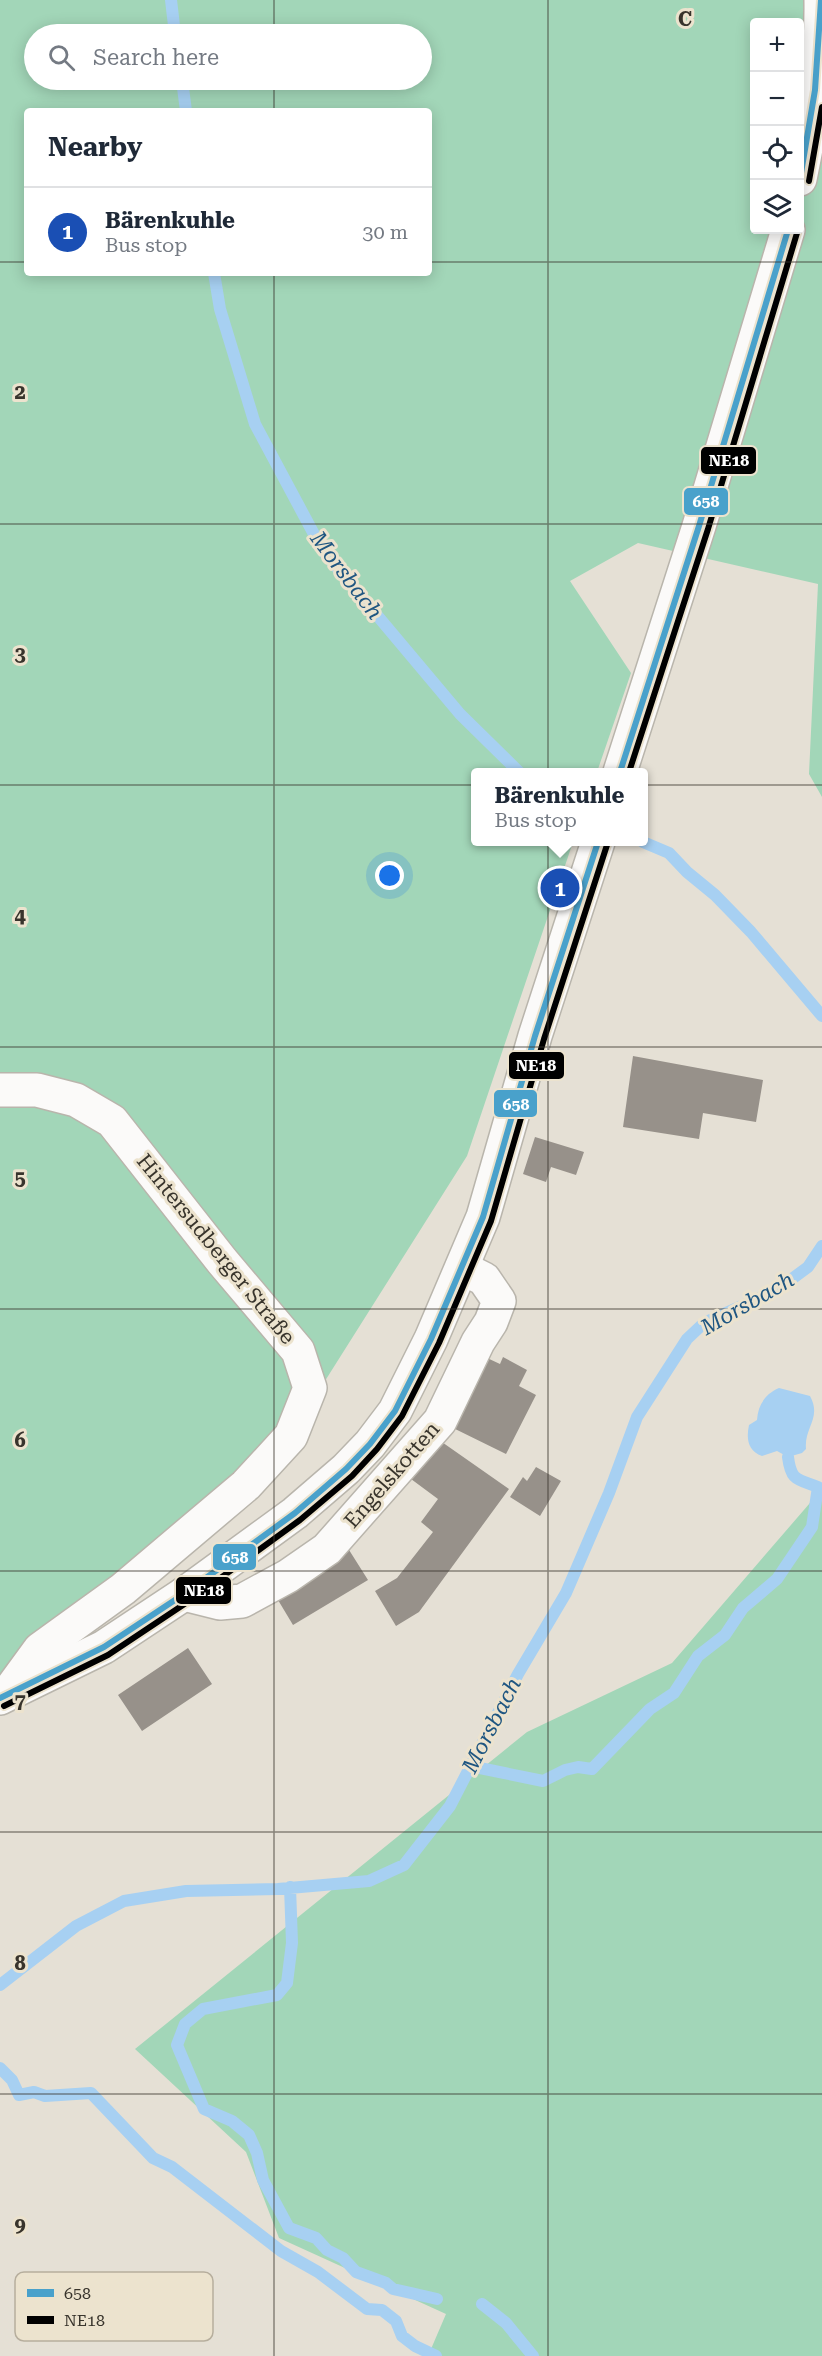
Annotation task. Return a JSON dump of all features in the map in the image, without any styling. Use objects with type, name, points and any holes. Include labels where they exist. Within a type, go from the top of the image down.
[{"type":"main road","points":[[804,158],[819,55],[821,0]]},
{"type":"main road","points":[[621,768],[699,526],[787,234]]},
{"type":"main road","points":[[4,1696],[105,1647],[184,1594],[295,1513],[346,1469],[370,1444],[400,1401],[431,1339],[483,1217],[535,1035],[597,846]]},
{"type":"main road","name":"Hintersudberger Straße","points":[[0,1090],[37,1090],[76,1100],[112,1121],[222,1261],[298,1350],[310,1388],[291,1436],[246,1485],[123,1589],[40,1649],[4,1696]]},
{"type":"main road","name":"Engelskotten","points":[[184,1594],[220,1603],[242,1601],[288,1576],[327,1549],[440,1421],[478,1342],[491,1322],[499,1301],[483,1279],[462,1268]]},
{"type":"green space","points":[[0,0],[822,0],[822,797],[809,774],[818,584],[638,543],[570,581],[631,673],[598,768],[471,768],[471,846],[572,846],[467,1156],[258,1487],[0,1693]]},
{"type":"green space","points":[[822,1489],[822,2356],[428,2356],[446,2314],[279,2238],[246,2152],[135,2049],[527,1732],[672,1663]]},
{"type":"water","points":[[779,1388],[810,1396],[814,1410],[807,1435],[806,1449],[802,1453],[788,1457],[777,1451],[762,1456],[757,1454],[749,1444],[749,1425],[757,1420],[766,1397]]},
{"type":"building","points":[[633,1056],[763,1080],[756,1122],[703,1113],[699,1139],[623,1127]]},
{"type":"building","points":[[535,1137],[584,1152],[576,1175],[551,1167],[546,1182],[523,1174]]},
{"type":"building","points":[[485,1357],[500,1364],[503,1357],[527,1370],[519,1386],[536,1395],[506,1454],[447,1425]]},
{"type":"building","points":[[439,1440],[509,1489],[419,1612],[396,1626],[375,1591],[397,1578],[433,1532],[421,1522],[438,1499],[411,1479]]},
{"type":"building","points":[[536,1467],[561,1481],[540,1516],[510,1497],[523,1477],[527,1481]]},
{"type":"building","points":[[344,1542],[368,1580],[293,1625],[272,1590]]},
{"type":"building","points":[[188,1648],[212,1684],[142,1731],[118,1695]]},
{"type":"waterway","name":"Morsbach","points":[[171,0],[174,24]]},
{"type":"waterway","name":"Morsbach","points":[[183,90],[186,108]]},
{"type":"waterway","name":"Morsbach","points":[[214,276],[220,309],[255,424],[323,551],[460,714],[515,768]]},
{"type":"waterway","name":"Morsbach","points":[[648,844],[669,853],[687,872],[715,895],[751,932],[822,1016]]},
{"type":"waterway","name":"Morsbach","points":[[0,1985],[76,1926],[124,1901],[186,1891],[278,1889],[369,1881],[404,1865],[450,1806],[518,1674],[566,1593],[609,1493],[637,1417],[687,1339],[704,1323],[777,1290],[808,1267],[822,1246]]},
{"type":"waterway","points":[[470,1766],[543,1781],[565,1770],[578,1767],[592,1769],[650,1709],[674,1693],[698,1656],[725,1635],[743,1608],[777,1579],[812,1527],[818,1487],[796,1478],[791,1471],[788,1457]]},
{"type":"waterway","points":[[290,1887],[292,1943],[287,1983],[277,1995],[203,2009],[185,2024],[177,2045],[204,2109],[232,2121],[249,2135],[257,2153],[263,2180],[289,2228],[316,2238],[327,2250],[343,2258],[356,2272],[386,2283],[393,2289],[437,2299]]},
{"type":"waterway","points":[[0,2068],[12,2080],[19,2095],[34,2092],[45,2096],[91,2093],[153,2158],[172,2167],[281,2251],[318,2272],[367,2309],[382,2310],[396,2321],[402,2336],[415,2346],[436,2356]]},
{"type":"waterway","points":[[482,2304],[506,2323],[533,2356]]},
{"type":"transit line","name":"658","points":[[804,155],[815,90],[821,0]]},
{"type":"transit line","name":"NE18","points":[[809,181],[822,107]]},
{"type":"transit line","name":"658","points":[[621,768],[699,526],[787,234]]},
{"type":"transit line","name":"NE18","points":[[630,768],[708,529],[797,234]]},
{"type":"transit line","name":"658","points":[[0,1698],[104,1647],[184,1594],[295,1513],[346,1469],[370,1444],[395,1411],[431,1339],[483,1217],[535,1036],[597,846]]},
{"type":"transit line","name":"NE18","points":[[4,1706],[108,1655],[189,1601],[300,1520],[352,1476],[377,1449],[402,1416],[439,1343],[491,1221],[544,1039],[607,846]]},
{"type":"place","name":"Bärenkuhle","points":[[560,888]]}]
